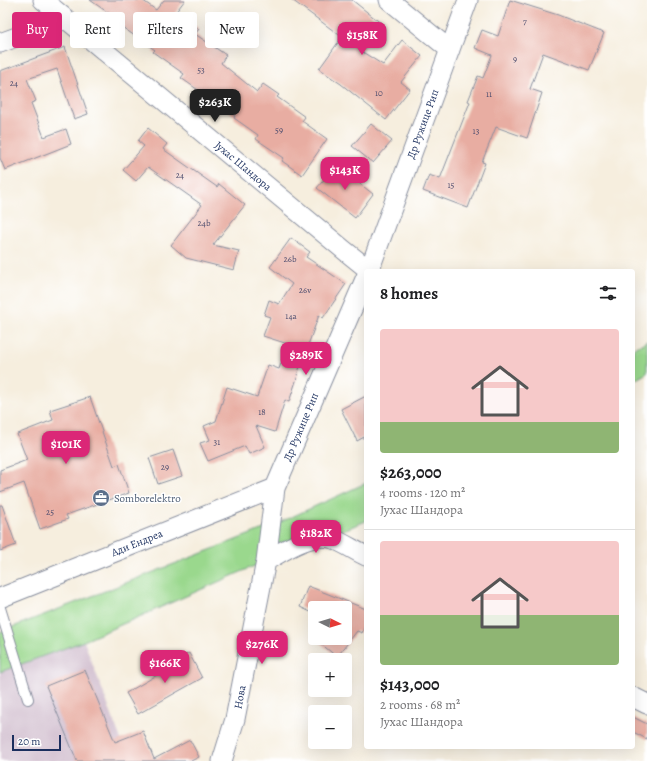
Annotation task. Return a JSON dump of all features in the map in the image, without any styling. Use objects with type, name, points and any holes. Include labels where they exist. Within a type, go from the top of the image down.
[{"type":"street","name":"Јухас Шандора","points":[[43,0],[344,250],[364,269]]},
{"type":"street","points":[[389,0],[450,50]]},
{"type":"street","name":"Др Ружице Рип","points":[[369,269],[468,0]]},
{"type":"street","points":[[0,43],[66,19]]},
{"type":"street","name":"Др Ружице Рип","points":[[266,561],[275,488],[364,282]]},
{"type":"street","name":"Ади Ендреа","points":[[0,598],[275,488]]},
{"type":"street","points":[[266,561],[293,545],[312,538],[323,536],[364,555]]},
{"type":"street","name":"Нова","points":[[222,761],[235,719],[266,561]]},
{"type":"street","points":[[635,698],[647,704]]},
{"type":"lane","points":[[0,608],[28,699]]},
{"type":"shaded area","points":[[84,641],[129,761],[0,761],[0,672]]},
{"type":"green space","points":[[647,341],[647,373],[635,380],[635,348]]},
{"type":"green space","points":[[364,484],[364,522],[266,561],[84,641],[0,672],[0,632],[274,525]]},
{"type":"building","points":[[90,0],[142,0],[156,10],[164,0],[185,0],[176,12],[133,12],[133,35],[125,29],[125,12],[107,12]]},
{"type":"building","points":[[292,0],[352,0],[382,24],[361,51],[383,65],[402,40],[422,56],[401,82],[410,89],[386,120],[341,84],[319,69],[342,37]]},
{"type":"building","points":[[510,0],[558,15],[604,33],[589,70],[543,53],[530,89],[542,93],[527,138],[496,127],[482,162],[485,163],[468,208],[423,191],[429,175],[440,179],[470,102],[468,101],[478,76],[483,78],[492,55],[475,48],[482,30],[498,36]]},
{"type":"building","points":[[197,35],[205,41],[205,48],[216,48],[226,55],[221,63],[257,92],[263,84],[279,95],[277,97],[305,117],[302,121],[327,139],[302,175],[282,161],[284,158],[256,139],[258,135],[234,118],[235,116],[202,90],[201,92],[181,78],[184,74],[153,52],[155,50],[152,48],[197,48]]},
{"type":"building","points":[[65,47],[88,114],[74,119],[57,69],[27,79],[36,101],[31,103],[44,137],[66,129],[71,144],[5,170],[0,158],[0,71]]},
{"type":"building","points":[[371,124],[392,141],[373,163],[352,146]]},
{"type":"building","points":[[148,128],[167,144],[163,149],[217,187],[219,184],[245,205],[213,245],[239,251],[234,270],[186,258],[171,245],[202,205],[148,167],[136,181],[123,170],[144,146],[138,141]]},
{"type":"building","points":[[336,165],[373,194],[355,218],[317,188]]},
{"type":"building","points":[[291,238],[310,252],[306,257],[346,284],[323,318],[319,315],[297,375],[289,402],[285,400],[275,432],[256,426],[265,447],[249,454],[245,446],[208,461],[200,443],[210,440],[204,426],[216,421],[227,387],[257,397],[268,365],[279,369],[288,344],[263,336],[270,317],[264,315],[269,300],[279,304],[292,284],[270,267]]},
{"type":"building","points":[[90,397],[114,466],[119,464],[129,493],[66,515],[68,519],[40,529],[24,483],[0,492],[0,470],[27,460],[17,434],[53,420],[50,410]]},
{"type":"building","points":[[364,397],[364,437],[357,441],[341,409]]},
{"type":"building","points":[[173,450],[182,476],[158,484],[149,458]]},
{"type":"building","points":[[0,505],[2,505],[16,545],[0,551]]},
{"type":"building","points":[[308,586],[346,601],[308,601],[308,611],[300,607]]},
{"type":"building","points":[[352,603],[364,608],[364,628],[362,633],[357,631],[352,638]]},
{"type":"building","points":[[322,645],[346,645],[340,653],[332,653]]},
{"type":"building","points":[[189,653],[202,678],[138,714],[126,693],[166,670],[164,667]]},
{"type":"building","points":[[85,670],[115,742],[143,731],[154,759],[190,740],[199,757],[191,761],[77,761],[46,686]]},
{"type":"building","points":[[635,718],[647,724],[647,739],[635,733]]},
{"type":"place","name":"Somborelektro","points":[[101,498]]}]
